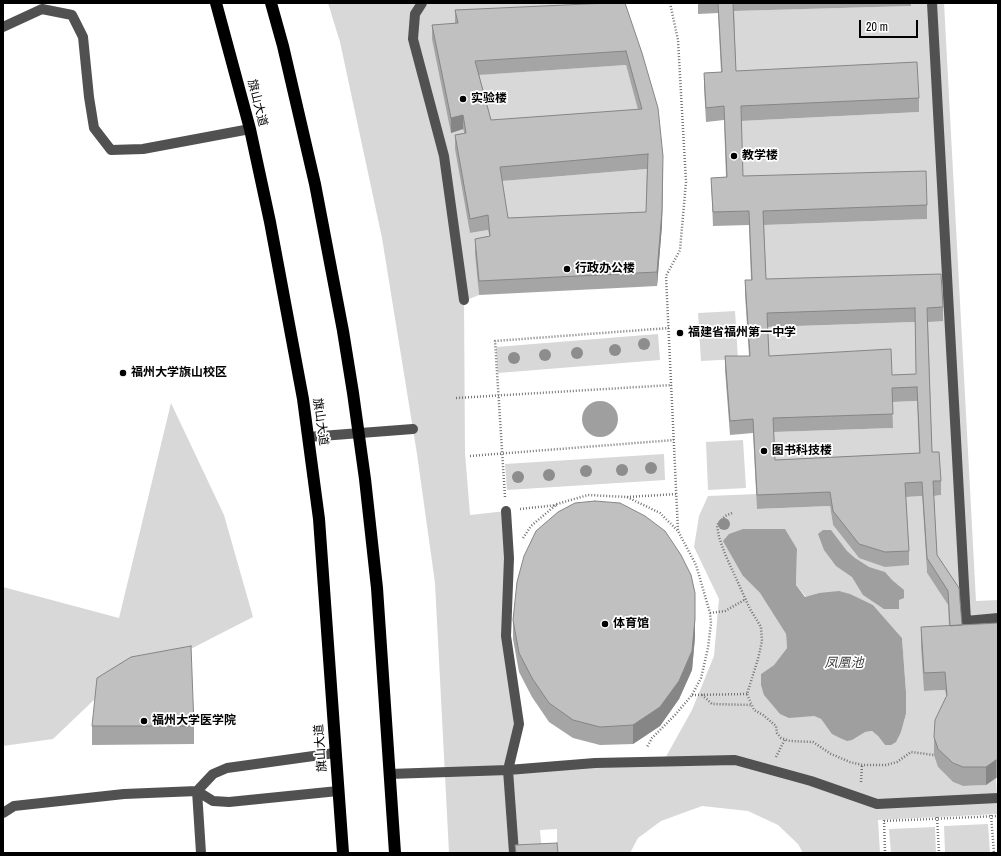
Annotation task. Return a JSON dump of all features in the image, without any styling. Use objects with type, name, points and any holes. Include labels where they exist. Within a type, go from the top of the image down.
[{"type":"highway","name":"旗山大道","points":[[216,3],[250,129],[270,222],[303,399],[319,519],[343,853]]},
{"type":"highway","points":[[271,3],[299,113],[327,243],[343,331],[365,479],[377,588],[395,853]]},
{"type":"street","points":[[422,3],[415,14],[413,39],[444,156],[464,300]]},
{"type":"street","points":[[932,3],[966,621],[998,618]]},
{"type":"street","points":[[3,27],[42,9],[72,16],[83,37],[89,97],[94,128],[111,150],[143,149],[250,129]]},
{"type":"street","points":[[308,437],[413,429]]},
{"type":"street","points":[[506,511],[510,558],[506,636],[519,724],[508,770],[514,853]]},
{"type":"street","points":[[201,853],[197,791],[213,774],[227,768],[336,753]]},
{"type":"street","points":[[389,774],[508,770],[595,763],[735,760],[811,781],[877,804],[994,798]]},
{"type":"street","points":[[3,813],[14,806],[124,794],[197,791],[213,801],[229,802],[338,791]]},
{"type":"path","points":[[670,3],[678,40],[686,182],[680,250],[666,276],[678,532]]},
{"type":"path","points":[[669,328],[495,341],[506,511],[557,504],[588,495],[627,497],[677,494]]},
{"type":"path","points":[[456,398],[672,385]]},
{"type":"path","points":[[470,456],[674,440]]},
{"type":"path","points":[[627,497],[660,513],[678,532],[696,565],[710,614],[711,623],[708,648],[701,678],[692,696],[652,738],[639,762]]},
{"type":"path","points":[[510,558],[531,526],[557,504]]},
{"type":"path","points":[[732,513],[725,516],[717,525],[719,537],[725,554],[761,627],[762,641],[747,694],[754,710],[763,715],[776,726],[777,733],[781,738],[790,741],[813,742],[831,754],[850,762],[862,765],[886,765],[897,762],[911,752],[934,755]]},
{"type":"path","points":[[710,614],[725,611],[746,599]]},
{"type":"path","points":[[692,696],[747,694]]},
{"type":"path","points":[[702,695],[712,704],[752,705]]},
{"type":"path","points":[[994,798],[991,816],[994,853]]},
{"type":"path","points":[[936,801],[939,853]]},
{"type":"path","points":[[883,804],[885,853]]},
{"type":"path","points":[[884,821],[998,816]]},
{"type":"shaded area","points":[[328,3],[620,3],[456,24],[451,132],[463,129],[466,147],[470,233],[488,230],[490,250],[476,253],[479,295],[464,301],[465,453],[470,515],[506,511],[506,636],[519,724],[509,770],[663,762],[692,710],[714,656],[719,599],[694,547],[699,516],[708,496],[757,494],[758,509],[830,506],[833,525],[859,558],[905,497],[922,496],[927,573],[948,605],[951,644],[924,691],[945,690],[947,714],[938,767],[953,782],[963,786],[986,785],[996,778],[998,814],[878,820],[880,853],[803,853],[798,844],[778,825],[748,811],[702,806],[661,821],[638,838],[630,853],[557,853],[557,829],[540,830],[542,853],[449,853],[435,583],[417,454],[382,238],[340,42]],"holes":[[[743,529],[762,530],[797,549],[796,585],[806,597],[819,593],[873,605],[902,638],[906,714],[901,732],[885,745],[872,731],[865,732],[826,726],[821,719],[814,716],[803,716],[761,674],[774,665],[787,648],[786,634],[760,593],[743,576]]]},
{"type":"shaded area","points":[[911,3],[944,3],[976,601],[998,600],[998,618],[962,643],[937,569],[933,496],[941,495],[932,467],[927,322],[766,293],[763,225],[926,219],[743,190],[741,121],[918,112],[736,86],[733,11],[910,6]]},
{"type":"shaded area","points":[[626,65],[642,124],[491,134],[475,75]]},
{"type":"shaded area","points":[[648,169],[646,226],[508,232],[500,181]]},
{"type":"shaded area","points":[[735,311],[738,359],[701,361],[698,313]]},
{"type":"shaded area","points":[[915,322],[916,388],[769,370],[767,327]]},
{"type":"shaded area","points":[[658,334],[660,360],[498,373],[496,347]]},
{"type":"shaded area","points":[[917,401],[920,467],[775,474],[773,432],[892,428],[892,402]]},
{"type":"shaded area","points":[[171,403],[224,515],[253,617],[97,697],[53,739],[3,746],[3,587],[119,618]]},
{"type":"shaded area","points":[[743,440],[746,488],[708,490],[706,442]]},
{"type":"shaded area","points":[[664,454],[665,480],[507,490],[505,464]]},
{"type":"shaded area","points":[[988,824],[990,853],[945,853],[944,826]]},
{"type":"shaded area","points":[[935,827],[936,853],[891,853],[889,829]]},
{"type":"water","points":[[604,401],[613,406],[617,412],[617,426],[613,432],[604,437],[596,437],[587,432],[583,426],[582,415],[587,406],[593,402]]},
{"type":"water","name":"凤凰池","points":[[743,529],[785,529],[797,549],[796,585],[805,597],[819,593],[839,591],[850,594],[873,605],[902,638],[906,714],[901,732],[896,742],[891,745],[885,745],[872,731],[865,732],[852,740],[847,741],[832,734],[821,719],[814,716],[789,718],[780,714],[764,695],[761,685],[761,674],[774,665],[787,648],[786,634],[760,593],[743,576],[723,541],[729,534]]},
{"type":"water","points":[[823,530],[831,530],[847,551],[855,558],[869,567],[885,572],[904,590],[904,598],[899,600],[899,609],[884,609],[863,595],[852,577],[836,566],[824,550],[818,534]]},
{"type":"building","points":[[625,3],[642,53],[658,108],[663,156],[662,211],[657,272],[479,281],[475,239],[490,236],[488,215],[470,219],[455,135],[466,133],[463,115],[451,118],[432,25],[458,23],[455,10]],"holes":[[[626,51],[642,109],[491,120],[475,61]],[[648,154],[646,212],[508,218],[500,167]]]},
{"type":"building","points":[[718,3],[733,3],[736,71],[917,62],[919,98],[741,106],[743,176],[926,171],[927,205],[763,211],[766,279],[941,274],[943,307],[927,308],[932,452],[939,452],[941,481],[933,481],[937,555],[959,588],[962,625],[950,626],[948,591],[927,558],[922,482],[905,483],[909,551],[885,552],[859,544],[833,511],[830,492],[757,495],[753,419],[730,421],[725,356],[750,356],[745,280],[752,280],[749,211],[713,212],[711,178],[727,177],[724,106],[706,108],[704,73],[722,72]],"holes":[[[915,308],[916,374],[892,375],[891,349],[769,356],[767,313]],[[917,387],[920,453],[775,460],[773,418],[893,414],[892,388]]]},
{"type":"building","name":"体育馆","points":[[595,501],[620,503],[645,516],[665,531],[681,555],[691,575],[695,593],[695,619],[692,651],[679,681],[660,707],[633,725],[600,727],[573,720],[549,703],[532,678],[519,653],[513,620],[517,582],[524,556],[536,531],[558,512],[575,503]]},
{"type":"building","points":[[998,623],[998,760],[986,767],[963,767],[953,763],[938,749],[934,737],[935,720],[947,695],[945,672],[924,673],[921,627]]},
{"type":"building","name":"福州大学医学院","points":[[191,646],[194,726],[92,726],[97,678],[131,657]]},
{"type":"building","points":[[557,843],[558,853],[516,853],[515,845]]},
{"type":"place","name":"实验楼","points":[[463,99]]},
{"type":"place","name":"教学楼","points":[[734,156]]},
{"type":"place","name":"行政办公楼","points":[[567,269]]},
{"type":"place","name":"福建省福州第一中学","points":[[680,333]]},
{"type":"place","name":"福州大学旗山校区","points":[[123,373]]},
{"type":"place","name":"图书科技楼","points":[[764,451]]},
{"type":"place","name":"体育馆","points":[[605,624]]},
{"type":"place","name":"福州大学医学院","points":[[144,721]]}]
